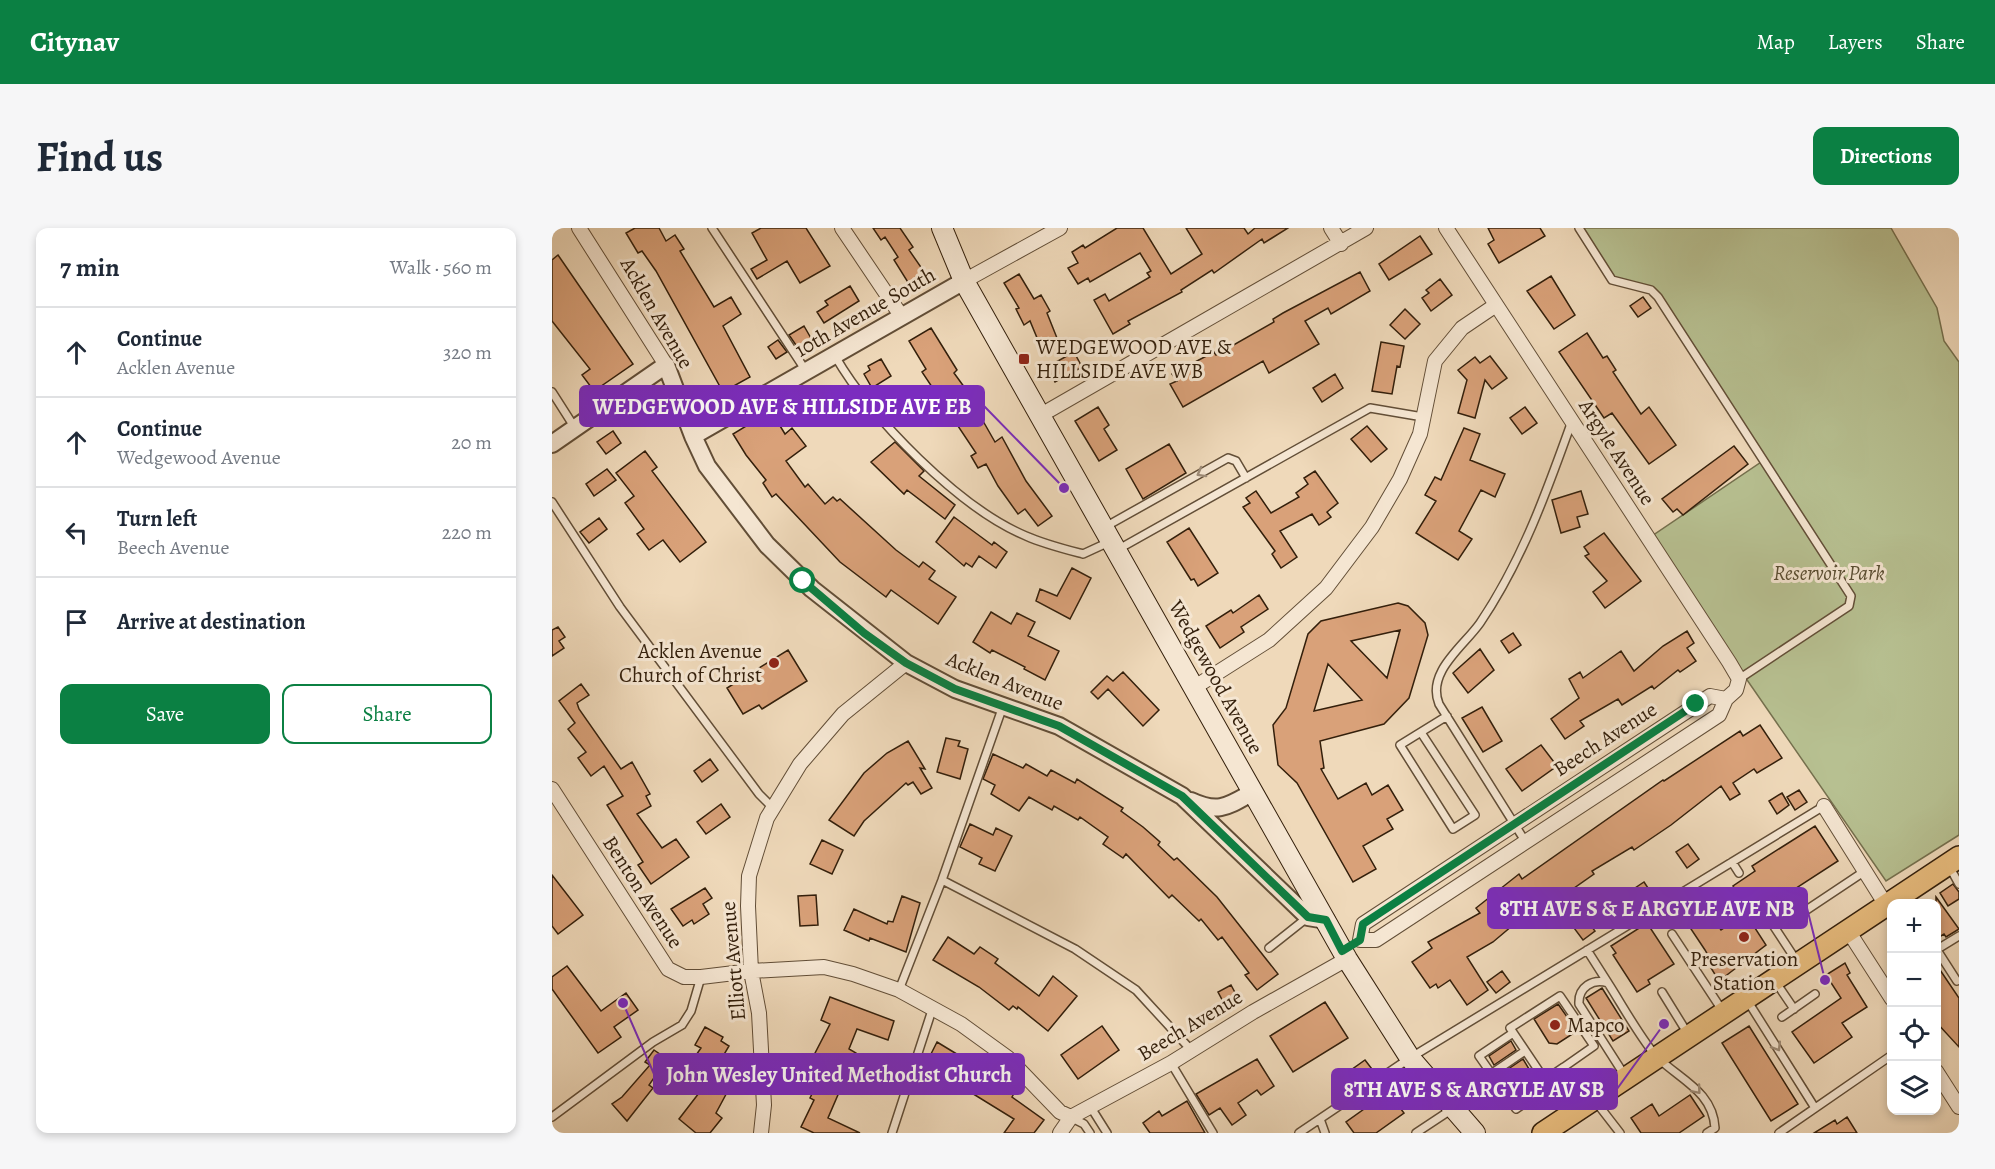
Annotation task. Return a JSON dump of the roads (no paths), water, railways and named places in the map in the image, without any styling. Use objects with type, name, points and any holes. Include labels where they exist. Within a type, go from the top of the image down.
[{"type":"main road","name":"Wedgewood Avenue","points":[[942,228],[964,281],[1195,687],[1253,792],[1317,919],[1345,955],[1410,1058],[1475,1133]]},
{"type":"main road","points":[[1543,1133],[1847,929],[1953,861]]},
{"type":"street","name":"Acklen Avenue","points":[[579,228],[666,366],[707,466],[767,545],[812,589],[906,663],[955,689],[1059,726],[1182,796],[1317,919]]},
{"type":"street","points":[[842,228],[902,317]]},
{"type":"street","name":"10th Avenue South","points":[[693,436],[1060,228]]},
{"type":"street","points":[[1331,228],[1341,244]]},
{"type":"street","points":[[1041,415],[1366,228]]},
{"type":"street","name":"Argyle Avenue","points":[[1446,228],[1739,679]]},
{"type":"street","points":[[1195,687],[1269,640],[1326,588],[1372,527],[1400,479],[1420,434],[1435,361],[1462,328],[1496,305]]},
{"type":"street","points":[[552,444],[666,366]]},
{"type":"street","name":"Elliott Avenue","points":[[760,1133],[764,1105],[759,1013],[751,971],[748,906],[749,876],[767,818],[800,765],[843,714],[906,663]]},
{"type":"street","points":[[1726,699],[1736,690],[1739,679]]},
{"type":"street","name":"Beech Avenue","points":[[1060,1133],[1071,1117],[1171,1064],[1345,955],[1360,940],[1363,924],[1543,804],[1710,696],[1726,699],[1719,715],[1376,939],[1360,940]]},
{"type":"street","name":"Benton Avenue","points":[[552,789],[668,969],[684,977],[701,977],[751,971],[824,967],[853,974],[899,990],[933,1006],[1008,1058],[1060,1112],[1071,1117]]},
{"type":"street","points":[[1182,796],[1204,806],[1223,809],[1253,792]]},
{"type":"street","points":[[1543,804],[1555,821]]},
{"type":"street","points":[[1824,806],[1886,905]]},
{"type":"street","points":[[1847,929],[1887,981]]},
{"type":"street","points":[[1941,1079],[1959,1107]]},
{"type":"lane","points":[[712,228],[807,372]]},
{"type":"lane","points":[[1579,228],[1612,280],[1650,290],[1658,297],[1851,596],[1849,606],[1739,679]]},
{"type":"lane","points":[[834,356],[862,395],[943,482],[985,514],[1025,536],[1083,554],[1246,478],[1370,408],[1423,417]]},
{"type":"lane","points":[[552,392],[574,428]]},
{"type":"lane","points":[[1525,841],[1436,696],[1439,676],[1471,636],[1508,580],[1548,490],[1572,421]]},
{"type":"lane","points":[[1111,540],[1228,458],[1236,461],[1246,478]]},
{"type":"lane","points":[[552,502],[620,607],[759,794],[773,808]]},
{"type":"lane","points":[[899,990],[942,880],[1003,706]]},
{"type":"lane","points":[[1422,734],[1475,815],[1453,829],[1400,746],[1447,716]]},
{"type":"lane","points":[[1299,1133],[1410,1058],[1824,806]]},
{"type":"lane","points":[[1953,861],[1959,884]]},
{"type":"lane","points":[[1732,862],[1739,873]]},
{"type":"lane","points":[[1796,917],[1865,871]]},
{"type":"lane","points":[[942,880],[1075,950],[1136,990],[1192,1051]]},
{"type":"lane","points":[[1269,948],[1317,919]]},
{"type":"lane","points":[[1773,925],[1798,963]]},
{"type":"lane","points":[[1672,934],[1724,1012]]},
{"type":"lane","points":[[1941,947],[1959,936]]},
{"type":"lane","points":[[1587,950],[1657,1057],[1698,1089],[1714,1114],[1715,1128],[1707,1133]]},
{"type":"lane","points":[[1939,953],[1957,981]]},
{"type":"lane","points":[[552,1117],[652,1042],[682,1025],[691,1011],[701,977]]},
{"type":"lane","points":[[1774,978],[1794,1009]]},
{"type":"lane","points":[[1608,983],[1601,981],[1592,983],[1582,989],[1579,1004],[1626,1078]]},
{"type":"lane","points":[[1662,992],[1689,1036]]},
{"type":"lane","points":[[1782,1017],[1815,994]]},
{"type":"lane","points":[[1513,1033],[1479,1056],[1516,1109],[1549,1087],[1510,1028],[1560,996],[1594,1046],[1545,1080]]},
{"type":"lane","points":[[1746,997],[1815,1108]]},
{"type":"lane","points":[[892,1133],[933,1006]]},
{"type":"lane","points":[[1419,1132],[1494,1077],[1525,1051]]},
{"type":"lane","points":[[1779,1133],[1789,1130],[1815,1108],[1887,1058]]},
{"type":"lane","points":[[1171,1064],[1213,1133]]},
{"type":"lane","points":[[1564,1066],[1591,1102],[1620,1133]]},
{"type":"lane","points":[[1504,1092],[1538,1070]]},
{"type":"lane","points":[[1090,1107],[1107,1133]]},
{"type":"lane","points":[[1071,1117],[1084,1124],[1090,1133]]},
{"type":"lane","points":[[1320,1119],[1328,1133]]},
{"type":"place","name":"WEDGEWOOD AVE & HILLSIDE AVE WB","points":[[1024,359]]},
{"type":"place","name":"WEDGEWOOD AVE & HILLSIDE AVE EB","points":[[1064,488]]},
{"type":"place","name":"Acklen Avenue Church of Christ","points":[[774,663]]},
{"type":"place","name":"Preservation Station","points":[[1744,937]]},
{"type":"place","name":"8TH AVE S & E ARGYLE AVE NB","points":[[1825,980]]},
{"type":"place","name":"John Wesley United Methodist Church","points":[[623,1003]]},
{"type":"place","name":"8TH AVE S & ARGYLE AV SB","points":[[1664,1024]]},
{"type":"place","name":"Mapco","points":[[1555,1025]]},
{"type":"park label","name":"Reservoir Park","points":[[1829,573]]}]
